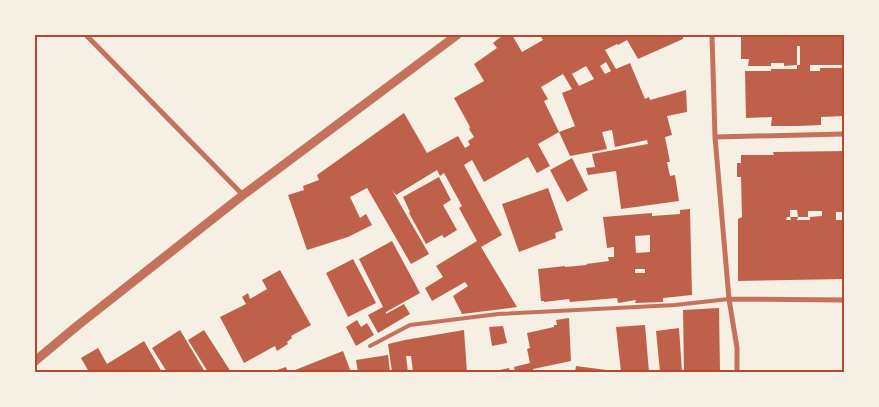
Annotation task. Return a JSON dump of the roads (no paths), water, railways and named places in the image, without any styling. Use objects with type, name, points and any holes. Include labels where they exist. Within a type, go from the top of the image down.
[{"type":"street","points":[[86,35],[243,195]]},
{"type":"street","points":[[35,362],[84,320],[243,195],[457,35]]},
{"type":"street","points":[[712,35],[715,137],[737,372]]},
{"type":"street","points":[[715,137],[844,134]]},
{"type":"street","points":[[729,298],[844,300]]},
{"type":"lane","points":[[370,346],[410,325],[498,314],[675,306],[729,298]]}]
